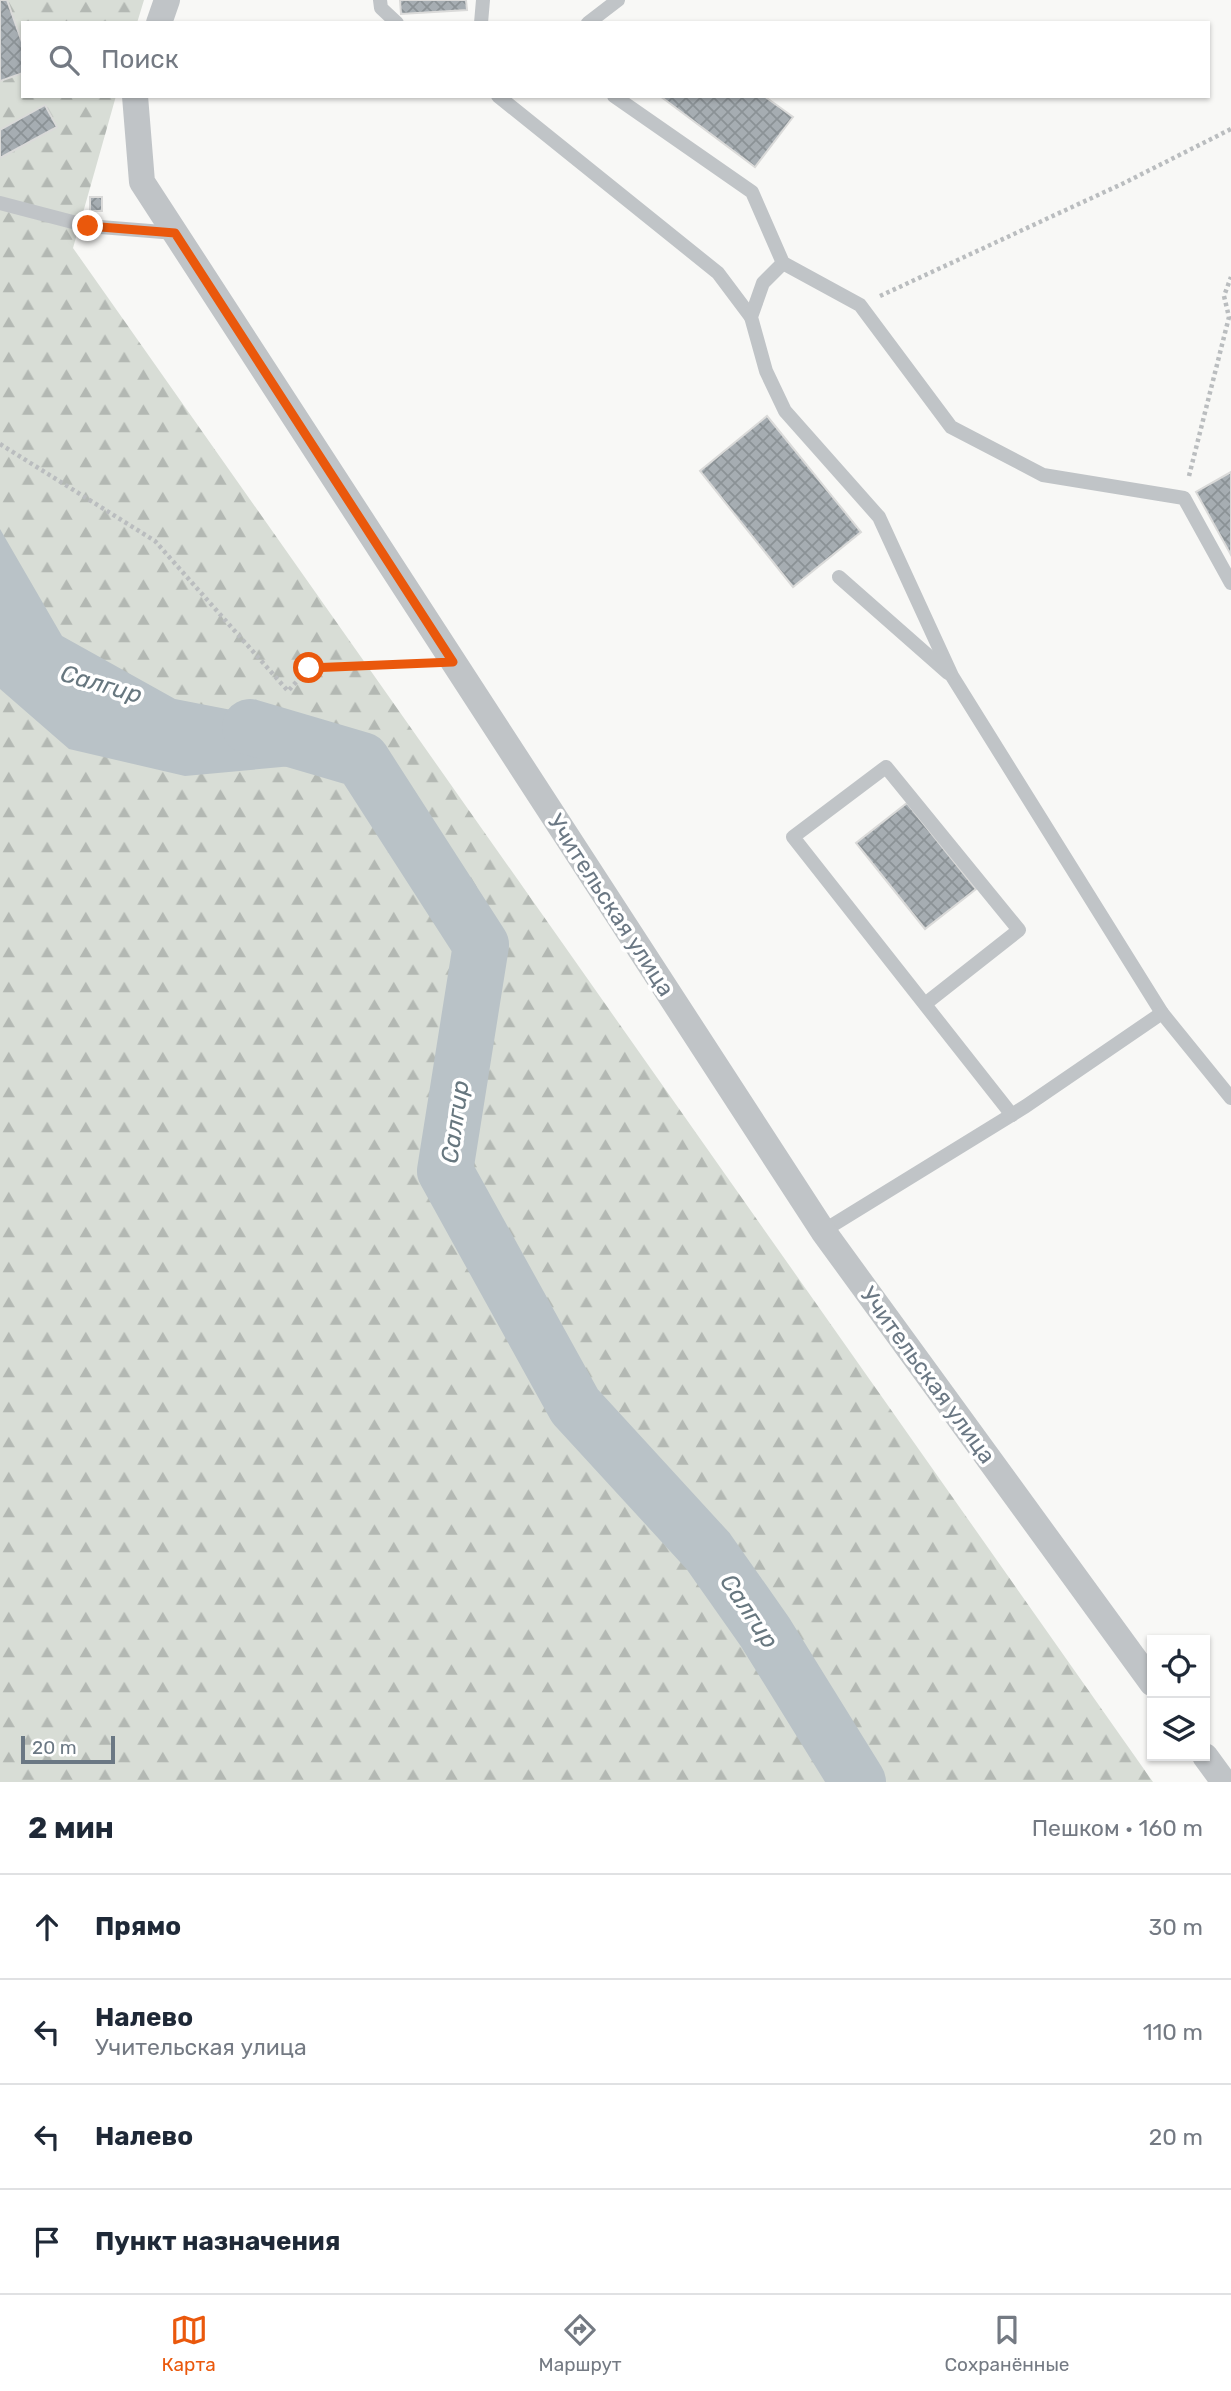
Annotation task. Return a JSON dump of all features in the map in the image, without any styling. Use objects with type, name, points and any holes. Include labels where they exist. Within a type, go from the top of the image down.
[{"type":"street","points":[[160,21],[167,0]]},
{"type":"street","name":"Учительская улица","points":[[135,98],[142,182],[823,1231],[1147,1676]]},
{"type":"street","points":[[1209,1761],[1224,1782]]},
{"type":"lane","points":[[380,0],[381,8],[395,21]]},
{"type":"lane","points":[[481,21],[483,0]]},
{"type":"lane","points":[[591,21],[618,0]]},
{"type":"lane","points":[[617,98],[752,192],[783,263],[860,305],[951,427],[1043,475],[1184,498],[1231,583]]},
{"type":"lane","points":[[505,99],[718,273],[751,317],[766,371],[785,411],[879,517],[951,676],[1162,1013],[1231,1098]]},
{"type":"lane","points":[[0,203],[88,226],[175,233]]},
{"type":"lane","points":[[751,317],[764,284],[783,263]]},
{"type":"lane","points":[[839,577],[951,676]]},
{"type":"lane","points":[[925,1004],[1019,930],[886,767],[793,837],[1012,1115]]},
{"type":"lane","points":[[823,1231],[1012,1115],[1162,1013]]},
{"type":"path","points":[[860,305],[1124,183],[1231,130]]},
{"type":"path","points":[[1184,498],[1229,317],[1224,296],[1231,277]]},
{"type":"path","points":[[0,444],[155,541],[288,691],[309,668],[453,662]]},
{"type":"green space","points":[[0,0],[144,0],[138,21],[21,21],[21,98],[115,98],[73,248],[1153,1782],[0,1782]]},
{"type":"water","points":[[0,529],[62,636],[175,699],[320,727],[325,763],[185,776],[69,749],[0,689]]},
{"type":"building","points":[[0,0],[7,0],[21,39],[21,74],[0,81]]},
{"type":"building","points":[[400,0],[466,0],[467,10],[401,14]]},
{"type":"building","points":[[663,98],[767,98],[793,117],[755,167]]},
{"type":"building","points":[[45,105],[57,127],[0,158],[0,130]]},
{"type":"building","points":[[90,197],[102,197],[102,211],[90,211]]},
{"type":"building","points":[[767,416],[861,532],[793,587],[700,471]]},
{"type":"building","points":[[1231,472],[1231,555],[1196,492]]},
{"type":"building","points":[[907,803],[976,889],[925,929],[856,843]]},
{"type":"waterway","name":"Салгир","points":[[250,727],[362,760],[481,945],[445,1171],[575,1406],[708,1551],[765,1632],[858,1782]]},
{"type":"route","points":[[88,226],[175,233],[453,662],[309,668]]}]
